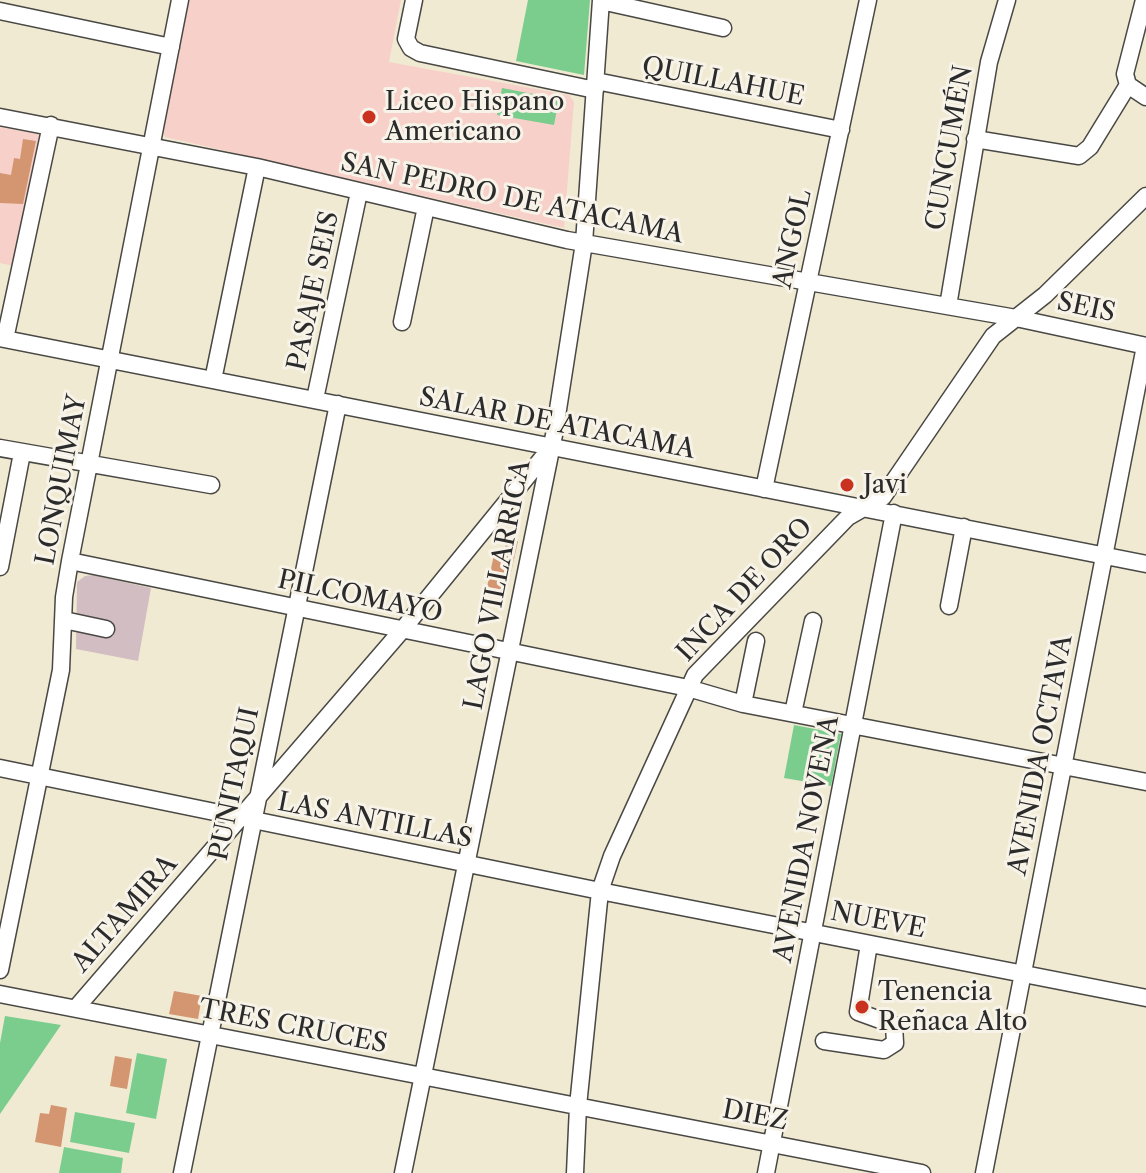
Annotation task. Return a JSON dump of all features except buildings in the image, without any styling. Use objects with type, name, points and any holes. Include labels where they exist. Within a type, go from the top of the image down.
[{"type":"street","name":"LONQUIMAY","points":[[0,970],[61,670],[70,561],[88,464],[180,0]]},
{"type":"street","name":"QUILLAHUE","points":[[414,0],[406,39],[411,48],[595,86],[841,130]]},
{"type":"street","points":[[601,0],[723,28]]},
{"type":"street","name":"LAGO VILLARRICA","points":[[403,1173],[550,448],[584,243],[601,0]]},
{"type":"street","name":"ANGOL","points":[[764,489],[868,0]]},
{"type":"street","name":"CUNCUMÉN","points":[[948,306],[989,62],[1007,0]]},
{"type":"street","points":[[1144,0],[1125,74],[1128,85],[1146,97]]},
{"type":"street","points":[[0,11],[171,47]]},
{"type":"street","points":[[975,139],[1079,156],[1090,147],[1128,85]]},
{"type":"street","name":"SAN PEDRO DE ATACAMA","points":[[0,117],[151,144],[584,243],[1016,318]]},
{"type":"street","points":[[3,339],[51,125]]},
{"type":"street","points":[[213,380],[257,167]]},
{"type":"street","name":"PASAJE SEIS","points":[[315,399],[359,192]]},
{"type":"street","name":"INCA DE ORO","points":[[575,1173],[578,1106],[600,891],[612,856],[695,675],[848,517],[883,497],[891,488],[993,336],[1045,295],[1146,196]]},
{"type":"street","points":[[402,322],[426,207]]},
{"type":"street","name":"SEIS","points":[[1016,318],[1146,346]]},
{"type":"street","name":"SALAR DE ATACAMA","points":[[3,339],[1146,564]]},
{"type":"street","name":"AVENIDA OCTAVA","points":[[984,1173],[1146,346]]},
{"type":"street","name":"PUNITAQUI","points":[[182,1173],[246,819],[256,798],[338,404]]},
{"type":"street","points":[[0,448],[211,485]]},
{"type":"street","points":[[256,798],[403,629],[550,448]]},
{"type":"street","points":[[0,567],[22,453]]},
{"type":"street","name":"AVENIDA NOVENA","points":[[766,1173],[894,513]]},
{"type":"street","points":[[949,606],[964,527]]},
{"type":"street","name":"PILCOMAYO","points":[[70,561],[688,688],[743,704],[1146,782]]},
{"type":"street","points":[[64,620],[106,629]]},
{"type":"street","points":[[793,713],[813,621]]},
{"type":"street","points":[[743,704],[756,641]]},
{"type":"street","name":"LAS ANTILLAS","points":[[0,768],[600,891]]},
{"type":"street","name":"ALTAMIRA","points":[[76,1008],[246,819]]},
{"type":"street","name":"NUEVE","points":[[600,891],[1146,998]]},
{"type":"street","points":[[824,1041],[884,1050],[895,1043],[894,1025],[858,1012],[869,944]]},
{"type":"street","name":"TRES CRUCES","points":[[0,994],[578,1106]]},
{"type":"street","name":"DIEZ","points":[[578,1106],[922,1173]]},
{"type":"shaded area","name":"Liceo Hispano Americano","points":[[188,0],[401,0],[389,62],[569,95],[574,102],[564,228],[165,137],[162,132]]},
{"type":"shaded area","points":[[0,127],[44,135],[14,266],[0,263]]},
{"type":"shaded area","points":[[93,575],[151,588],[138,661],[76,649],[77,582]]},
{"type":"green space","points":[[528,0],[590,0],[584,75],[516,61]]},
{"type":"green space","points":[[502,88],[559,99],[554,125],[497,115]]},
{"type":"green space","points":[[794,725],[841,734],[831,786],[784,778]]},
{"type":"green space","points":[[5,1016],[61,1025],[0,1114],[0,1043]]},
{"type":"green space","points":[[137,1053],[167,1059],[156,1119],[126,1113]]},
{"type":"green space","points":[[75,1112],[135,1123],[129,1153],[70,1142]]},
{"type":"green space","points":[[64,1147],[123,1158],[121,1173],[59,1173]]},
{"type":"place","name":"Liceo Hispano Americano","points":[[369,117]]},
{"type":"place","name":"Javi","points":[[847,485]]},
{"type":"place","name":"Tenencia Reñaca Alto","points":[[862,1007]]}]
